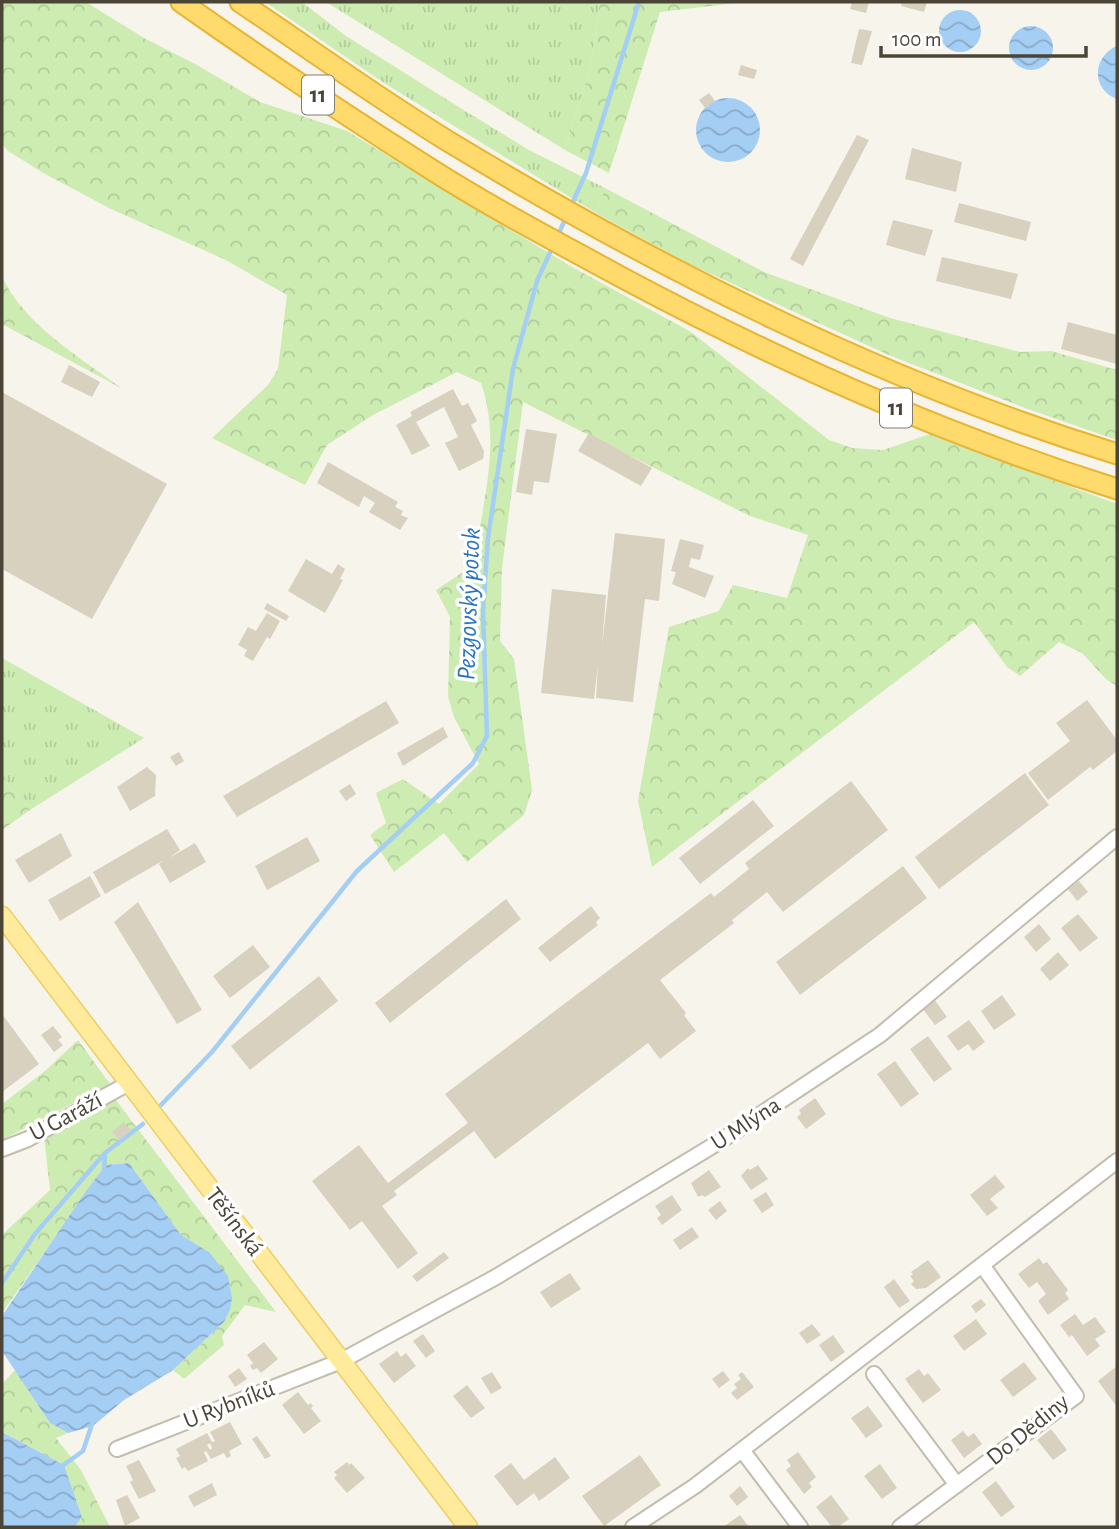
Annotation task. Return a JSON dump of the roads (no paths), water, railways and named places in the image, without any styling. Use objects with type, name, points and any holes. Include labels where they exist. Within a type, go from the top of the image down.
[{"type":"highway","name":"11","points":[[181,2],[431,169],[553,241],[682,309],[821,377],[926,421],[1012,454],[1117,489]]},
{"type":"highway","name":"11","points":[[240,2],[450,142],[692,278],[784,324],[934,390],[1117,454]]},
{"type":"main road","name":"Těšínská","points":[[2,916],[468,1527]]},
{"type":"street","name":"U Mlýna","points":[[341,1362],[496,1277],[719,1142],[880,1035],[1117,837]]},
{"type":"street","name":"U Garáží","points":[[2,1149],[27,1139],[129,1083]]},
{"type":"street","points":[[633,1527],[695,1486],[1117,1161]]},
{"type":"street","name":"Do Dědiny","points":[[900,1527],[1076,1396],[982,1265]]},
{"type":"street","name":"U Rybníků","points":[[117,1449],[341,1362]]},
{"type":"street","points":[[874,1374],[957,1485]]},
{"type":"street","points":[[742,1450],[800,1527]]},
{"type":"water","points":[[960,10],[975,16],[981,31],[975,46],[960,52],[945,46],[939,31],[945,16]]},
{"type":"water","points":[[1031,26],[1047,32],[1053,48],[1047,64],[1031,70],[1015,64],[1009,48],[1015,32]]},
{"type":"water","points":[[1117,46],[1117,99],[1103,88],[1098,73],[1103,58]]},
{"type":"water","points":[[722,98],[734,98],[751,107],[758,118],[758,142],[751,153],[734,162],[722,162],[710,157],[701,148],[696,136],[696,124],[701,112],[710,103]]},
{"type":"water","points":[[129,1163],[181,1235],[209,1252],[228,1276],[232,1298],[230,1310],[224,1322],[173,1370],[124,1400],[93,1426],[68,1433],[50,1423],[2,1351],[2,1321],[4,1313],[106,1165]]},
{"type":"water","points":[[2,1432],[64,1465],[82,1517],[75,1527],[2,1527]]},
{"type":"waterway","name":"Pezgovský potok","points":[[571,206],[586,173],[639,2]]},
{"type":"waterway","name":"Pezgovský potok","points":[[557,238],[566,217]]},
{"type":"waterway","name":"Pezgovský potok","points":[[161,1105],[212,1052],[357,871],[473,763],[487,736],[483,612],[488,538],[513,369],[537,281],[553,246]]},
{"type":"waterway","name":"Pezgovský potok","points":[[2,1283],[35,1234],[105,1153],[143,1124]]},
{"type":"waterway","points":[[104,1171],[105,1153]]},
{"type":"waterway","points":[[62,1466],[83,1451],[93,1421]]}]
